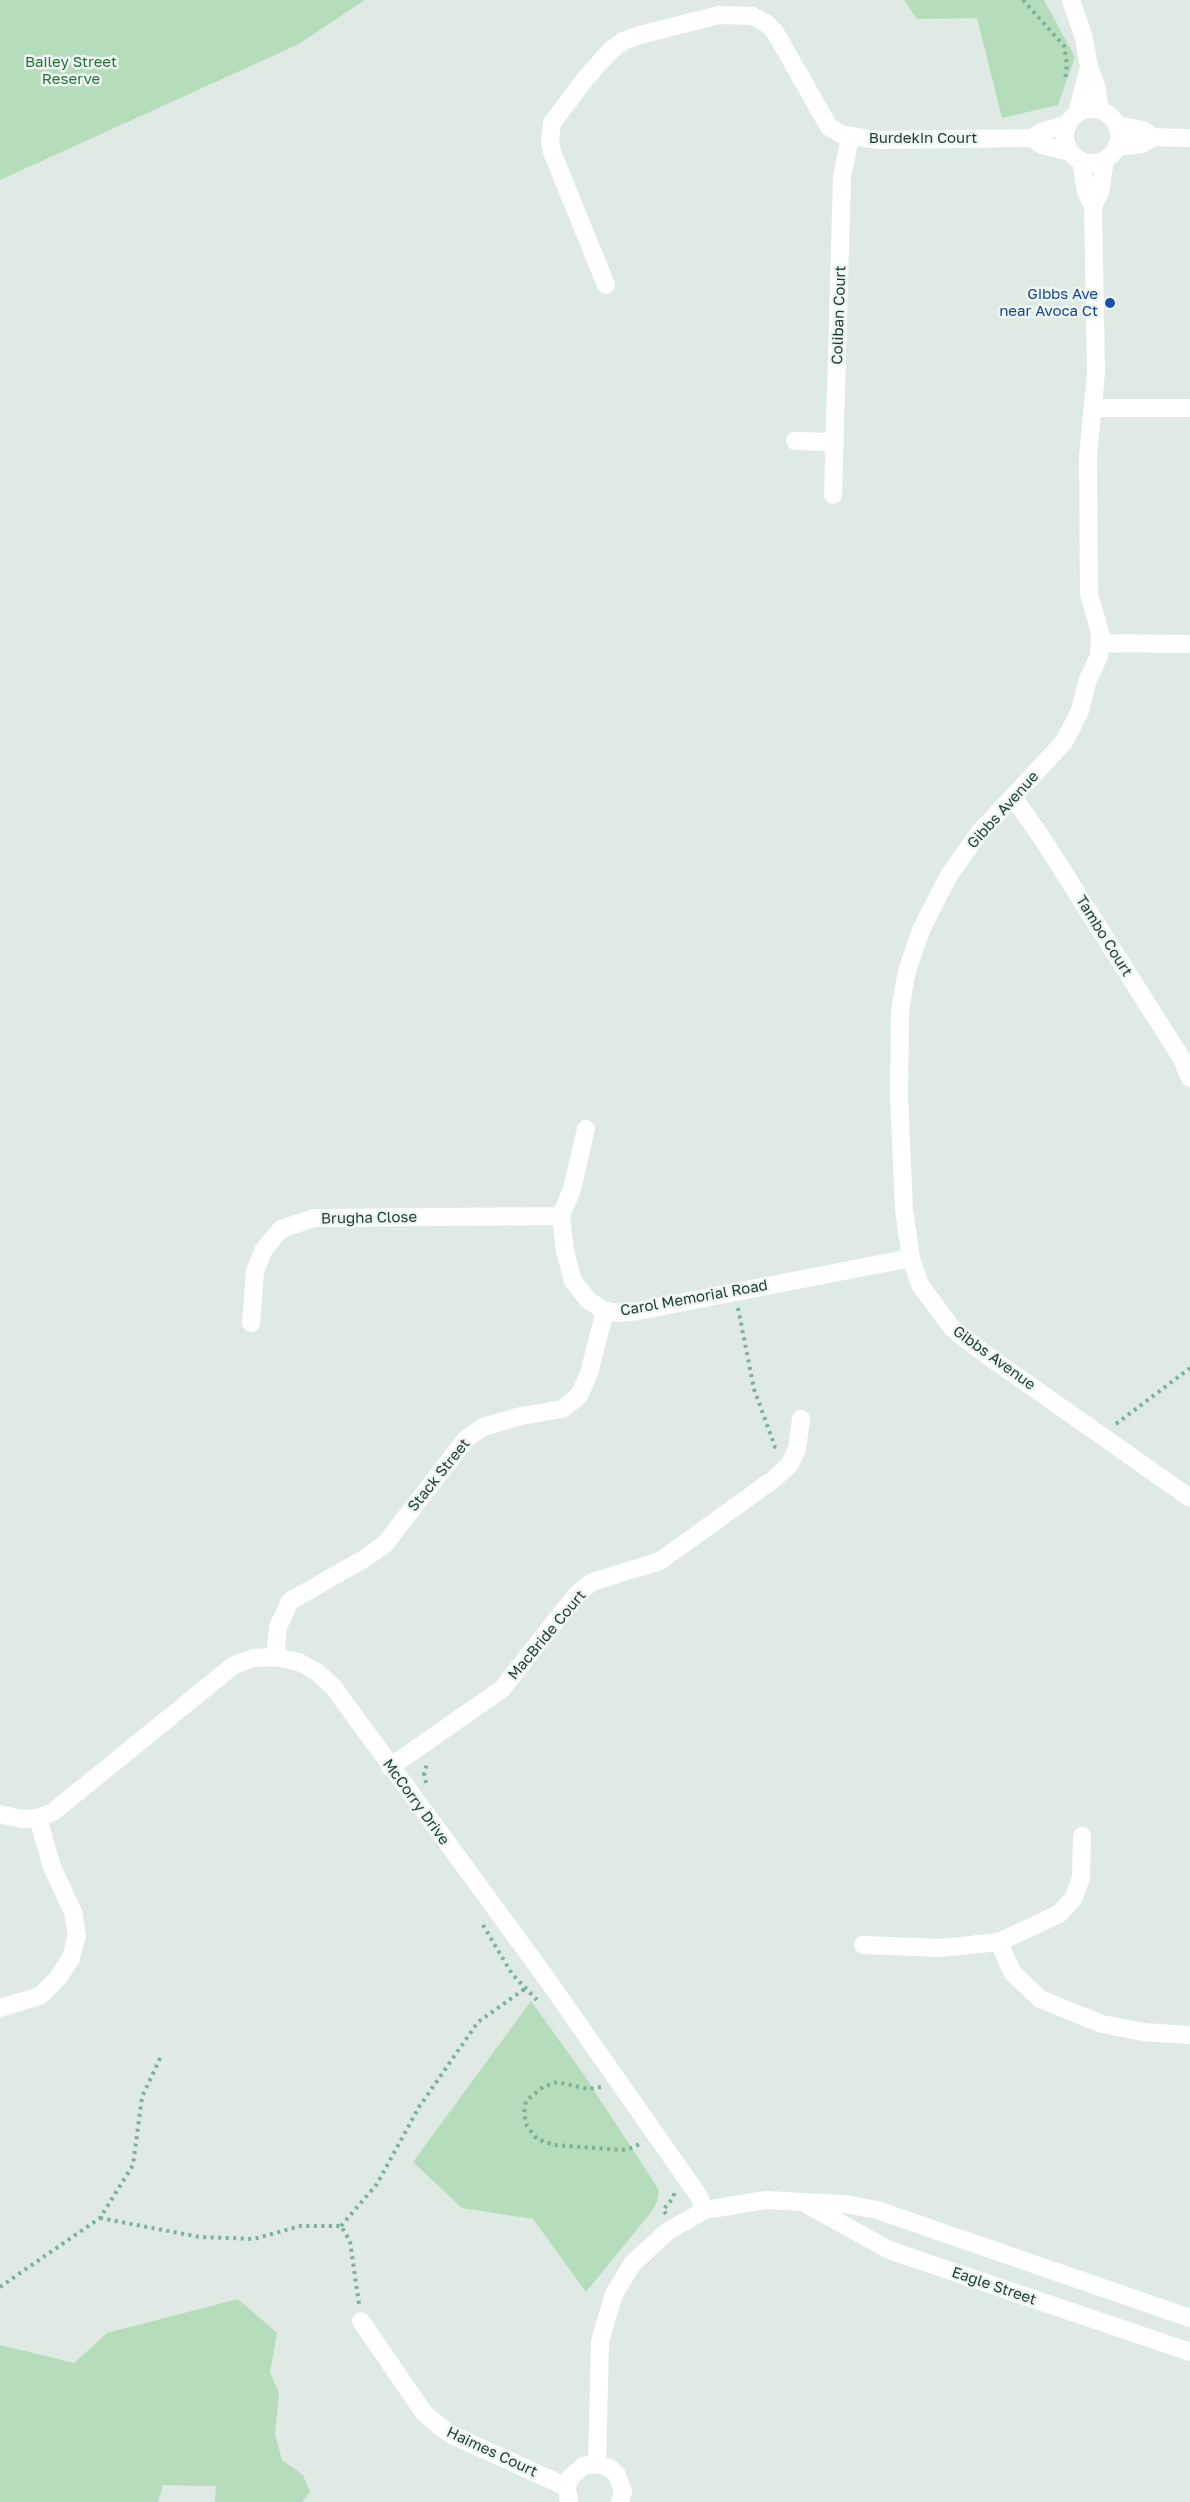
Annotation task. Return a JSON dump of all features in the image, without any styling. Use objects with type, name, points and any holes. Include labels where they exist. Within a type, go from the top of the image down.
[{"type":"street","points":[[1071,0],[1084,38],[1100,110]]},
{"type":"street","name":"Burdekin Court","points":[[606,285],[552,152],[550,139],[552,123],[569,99],[610,51],[623,41],[705,17],[752,16],[766,23],[775,32],[829,127],[850,137],[876,140],[1032,138],[1072,118]]},
{"type":"street","points":[[1089,67],[1065,139],[1075,157],[1095,163],[1111,153],[1142,144],[1153,137]]},
{"type":"street","points":[[1072,118],[1092,108],[1107,113],[1117,125],[1119,133],[1111,153]]},
{"type":"street","points":[[1117,125],[1143,130],[1153,137],[1190,138]]},
{"type":"street","name":"Coliban Court","points":[[833,495],[842,177],[850,137]]},
{"type":"street","name":"Burdekin Court","points":[[1032,138],[1042,145],[1075,157]]},
{"type":"street","name":"Gibbs Avenue","points":[[1093,206],[1100,192],[1111,153]]},
{"type":"street","name":"Gibbs Avenue","points":[[1075,157],[1093,206],[1096,374],[1088,455],[1089,594],[1100,632],[1100,656],[1087,682],[1080,711],[1065,742],[979,833],[949,875],[921,930],[907,971],[900,1010],[899,1098],[904,1209],[911,1258],[920,1285],[952,1328],[1190,1498]]},
{"type":"street","points":[[1093,408],[1190,408]]},
{"type":"street","points":[[795,441],[835,442]]},
{"type":"street","points":[[1100,643],[1190,644]]},
{"type":"street","name":"Tambo Court","points":[[1013,797],[1042,838],[1182,1059],[1190,1078]]},
{"type":"street","points":[[561,1216],[573,1189],[586,1129]]},
{"type":"street","name":"Carol Memorial Road","points":[[561,1216],[565,1251],[573,1281],[588,1300],[605,1311],[620,1313],[911,1258]]},
{"type":"street","name":"Brugha Close","points":[[251,1323],[255,1271],[264,1249],[281,1229],[314,1218],[561,1216]]},
{"type":"street","name":"Stack Street","points":[[276,1657],[278,1627],[290,1601],[385,1544],[466,1439],[483,1427],[521,1416],[562,1409],[579,1396],[589,1373],[605,1311]]},
{"type":"street","name":"MacBride Court","points":[[390,1767],[502,1689],[576,1595],[592,1582],[660,1561],[774,1479],[791,1460],[797,1449],[801,1419]]},
{"type":"street","name":"McCorry Drive","points":[[38,1818],[53,1812],[234,1665],[254,1658],[276,1657],[299,1662],[317,1672],[334,1688],[544,1975],[698,2195],[705,2210]]},
{"type":"street","points":[[0,1814],[22,1819],[38,1818],[52,1867],[73,1912],[77,1935],[71,1958],[58,1978],[40,1996],[0,2008]]},
{"type":"street","points":[[863,1945],[940,1948],[999,1942],[1059,1914],[1073,1899],[1081,1878],[1082,1836]]},
{"type":"street","points":[[999,1942],[1012,1972],[1040,1999],[1102,2024],[1144,2032],[1190,2035]]},
{"type":"street","name":"Eagle Street","points":[[597,2464],[600,2341],[614,2294],[633,2263],[674,2227],[705,2210],[766,2200],[845,2204],[877,2210],[1190,2318]]},
{"type":"street","name":"Eagle Street","points":[[805,2203],[889,2250],[1190,2352]]},
{"type":"street","name":"Haimes Court","points":[[361,2321],[424,2413],[439,2426],[452,2435],[568,2494]]},
{"type":"street","points":[[568,2494],[576,2471],[583,2466],[597,2464],[610,2468],[617,2475],[626,2500]]},
{"type":"path","points":[[1023,0],[1064,46],[1067,84]]},
{"type":"path","points":[[735,1292],[754,1389],[775,1447],[791,1460]]},
{"type":"path","points":[[1101,1435],[1190,1368]]},
{"type":"path","points":[[426,1784],[424,1773],[427,1763],[432,1759]]},
{"type":"path","points":[[482,1922],[512,1974],[540,2002]]},
{"type":"path","points":[[100,2218],[200,2237],[254,2239],[300,2226],[341,2226],[377,2184],[419,2107],[478,2022],[544,1975]]},
{"type":"path","points":[[0,2287],[100,2218],[133,2165],[142,2097],[162,2054]]},
{"type":"path","points":[[595,2078],[602,2087],[588,2090],[557,2082],[543,2087],[526,2101],[524,2113],[531,2133],[542,2142],[554,2145],[622,2150],[643,2143]]},
{"type":"path","points":[[636,2133],[650,2152]]},
{"type":"path","points":[[674,2227],[663,2210],[674,2198],[676,2188]]},
{"type":"path","points":[[341,2226],[350,2241],[361,2321]]},
{"type":"green space","name":"Bailey Street Reserve","points":[[0,0],[365,0],[299,44],[0,180]]},
{"type":"green space","points":[[904,0],[1044,0],[1075,57],[1058,105],[1002,118],[977,18],[917,19]]},
{"type":"green space","points":[[531,2001],[582,2072],[659,2190],[657,2202],[652,2211],[586,2292],[533,2219],[462,2208],[413,2162]]},
{"type":"green space","points":[[238,2299],[277,2333],[270,2372],[279,2393],[275,2434],[282,2460],[303,2475],[310,2492],[302,2502],[215,2502],[216,2486],[163,2485],[158,2502],[0,2502],[0,2345],[74,2363],[107,2333]]},
{"type":"place","name":"Gibbs Ave near Avoca Ct","points":[[1110,303]]}]
